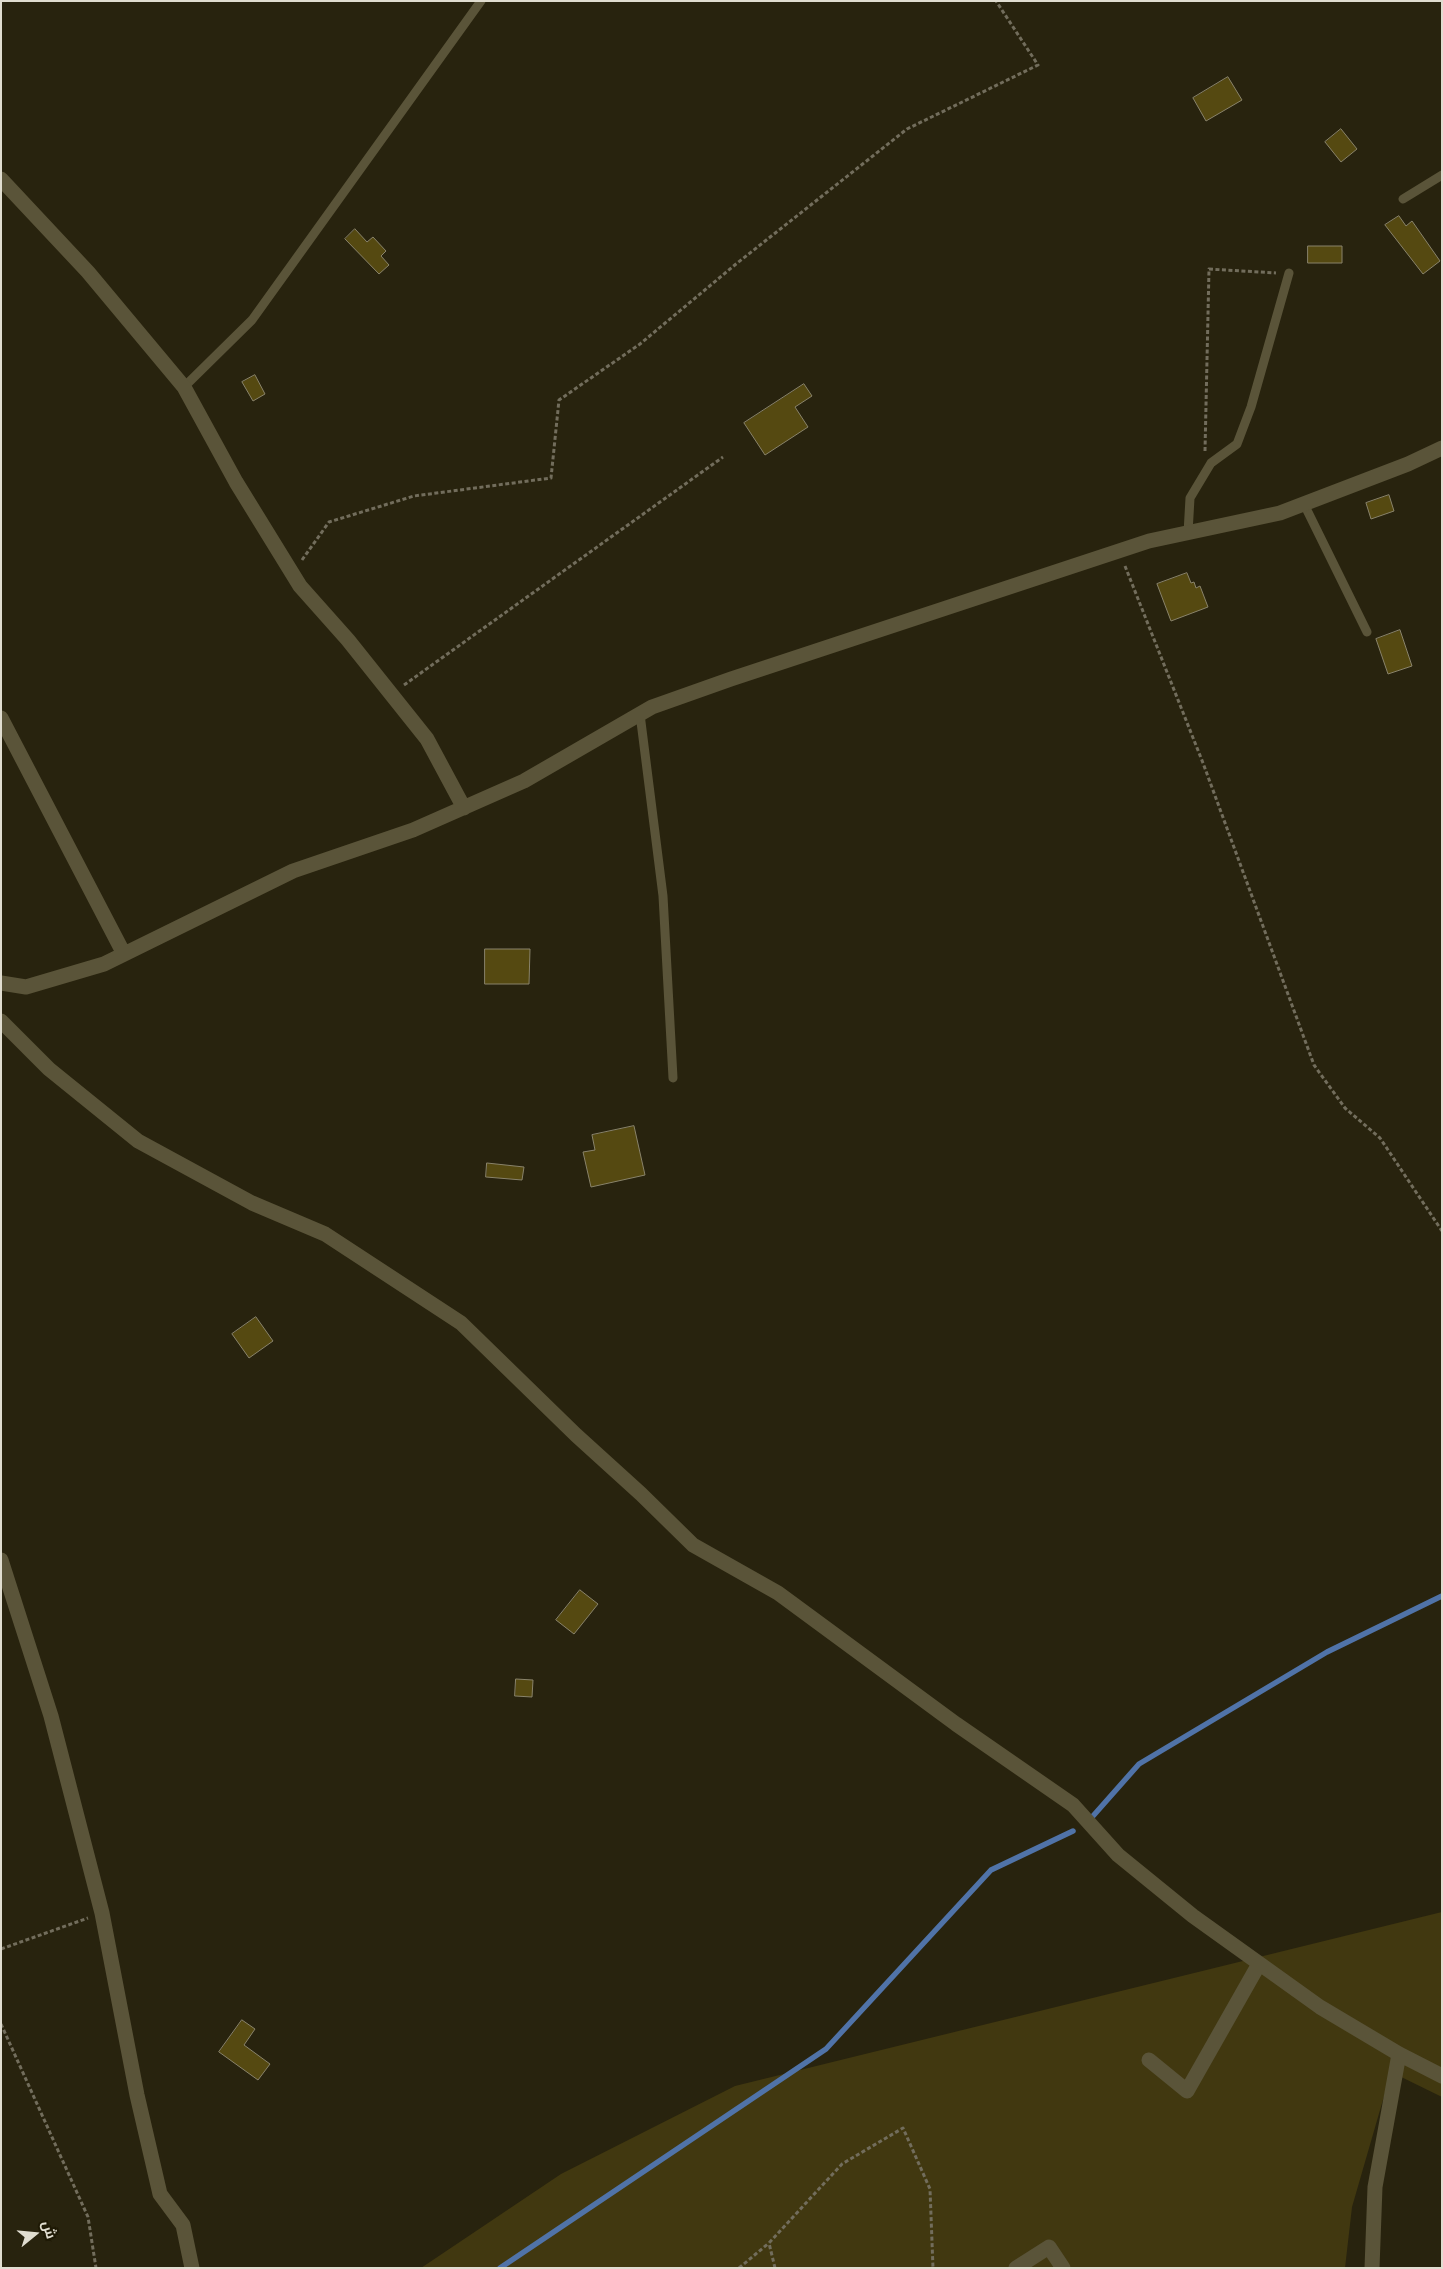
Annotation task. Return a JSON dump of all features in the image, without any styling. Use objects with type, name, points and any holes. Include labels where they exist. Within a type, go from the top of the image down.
[{"type":"street","points":[[1,179],[88,272],[184,387],[236,482],[300,586],[348,640],[426,739],[464,808]]},
{"type":"street","points":[[1,983],[26,987],[104,964],[294,871],[413,830],[524,781],[652,707],[731,679],[1149,541],[1280,513],[1408,464],[1442,448]]},
{"type":"street","points":[[1,718],[124,954]]},
{"type":"street","points":[[1,1021],[49,1069],[138,1141],[252,1203],[325,1234],[461,1323],[693,1546],[778,1593],[956,1724],[1073,1805],[1118,1855],[1193,1916],[1259,1964],[1320,2007],[1399,2054],[1442,2076]]},
{"type":"street","points":[[1,1560],[51,1716],[102,1913],[137,2095],[160,2194],[183,2225],[192,2268]]},
{"type":"street","points":[[1149,2060],[1187,2091],[1259,1964]]},
{"type":"street","points":[[1372,2268],[1375,2187],[1399,2054]]},
{"type":"street","points":[[1016,2268],[1049,2247],[1063,2268]]},
{"type":"lane","points":[[184,387],[252,320],[481,1]]},
{"type":"lane","points":[[1403,199],[1442,175]]},
{"type":"lane","points":[[1188,533],[1190,498],[1211,463],[1236,444],[1251,407],[1289,274]]},
{"type":"lane","points":[[1304,504],[1367,632]]},
{"type":"lane","points":[[640,714],[663,896],[673,1078]]},
{"type":"path","points":[[292,572],[329,522],[414,496],[551,478],[559,400],[640,344],[736,264],[907,129],[1038,65],[996,1]]},
{"type":"path","points":[[1204,474],[1209,269],[1289,274]]},
{"type":"path","points":[[391,694],[723,457]]},
{"type":"path","points":[[1119,551],[1203,763],[1314,1065],[1345,1108],[1380,1138],[1442,1232]]},
{"type":"path","points":[[1,1949],[102,1913]]},
{"type":"path","points":[[1,2024],[88,2217],[96,2268]]},
{"type":"path","points":[[739,2268],[768,2243],[842,2164],[903,2128],[930,2189],[933,2268]]},
{"type":"path","points":[[768,2243],[775,2268]]},
{"type":"shaded area","points":[[1442,1912],[1442,2097],[1391,2072],[1352,2207],[1345,2268],[421,2268],[561,2174],[735,2086]]},
{"type":"building","points":[[1228,77],[1242,100],[1206,121],[1193,98]]},
{"type":"building","points":[[1341,129],[1357,149],[1341,162],[1325,142]]},
{"type":"building","points":[[1399,216],[1406,226],[1412,221],[1440,261],[1423,274],[1385,225]]},
{"type":"building","points":[[355,229],[367,242],[373,237],[386,251],[381,256],[389,265],[379,274],[345,239]]},
{"type":"building","points":[[1308,246],[1342,246],[1342,263],[1308,263]]},
{"type":"building","points":[[255,375],[265,394],[253,401],[242,382]]},
{"type":"building","points":[[804,384],[812,396],[795,407],[808,427],[765,455],[744,423]]},
{"type":"building","points":[[1389,495],[1394,511],[1371,519],[1366,503]]},
{"type":"building","points":[[1187,573],[1191,583],[1194,582],[1196,588],[1200,586],[1208,607],[1171,621],[1157,584]]},
{"type":"building","points":[[1400,630],[1412,666],[1388,674],[1376,639]]},
{"type":"building","points":[[485,949],[530,949],[529,984],[485,984]]},
{"type":"building","points":[[634,1126],[645,1175],[591,1187],[583,1152],[595,1150],[592,1135]]},
{"type":"building","points":[[487,1163],[524,1167],[522,1180],[486,1177]]},
{"type":"building","points":[[256,1317],[273,1341],[249,1358],[232,1334]]},
{"type":"building","points":[[580,1590],[598,1604],[574,1634],[556,1620]]},
{"type":"building","points":[[516,1679],[533,1680],[532,1697],[515,1696]]},
{"type":"building","points":[[242,2020],[255,2029],[244,2045],[270,2064],[258,2080],[219,2052]]},
{"type":"waterway","points":[[1093,1816],[1139,1764],[1327,1652],[1442,1596]]},
{"type":"waterway","points":[[500,2268],[826,2049],[991,1870],[1073,1831]]}]
